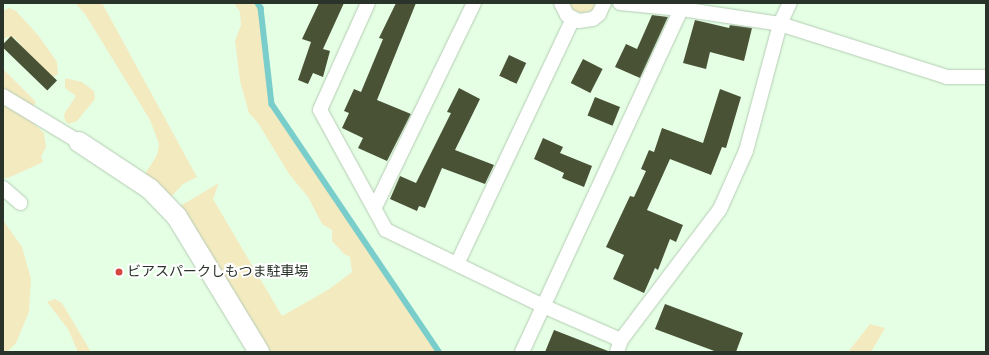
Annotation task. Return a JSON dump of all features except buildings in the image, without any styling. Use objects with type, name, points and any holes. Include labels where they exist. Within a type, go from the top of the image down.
[{"type":"street","points":[[368,3],[320,110],[375,207],[386,230],[543,306],[619,346],[720,209],[746,151],[780,24],[790,3]]},
{"type":"street","points":[[375,207],[474,3]]},
{"type":"street","points":[[561,3],[567,15],[573,19],[586,21],[593,19],[599,14],[604,3]]},
{"type":"street","points":[[620,3],[683,6],[780,24],[947,77],[986,77]]},
{"type":"street","points":[[522,352],[683,6]]},
{"type":"street","points":[[457,264],[573,19]]},
{"type":"street","points":[[3,96],[79,142],[150,189],[177,217],[258,352]]},
{"type":"street","points":[[3,188],[20,204]]},
{"type":"shaded area","points":[[75,3],[102,3],[197,177],[183,184],[171,197],[145,174],[157,155],[159,144],[150,120],[85,14]]},
{"type":"shaded area","points":[[234,3],[255,3],[259,9],[270,104],[437,352],[270,352],[180,206],[219,183],[213,199],[282,316],[328,290],[352,272],[350,257],[344,254],[332,241],[332,230],[322,224],[308,197],[289,174],[258,123],[249,113],[240,81],[235,41],[241,25],[240,12]]},
{"type":"shaded area","points":[[569,3],[596,3],[592,10],[584,13],[575,11]]},
{"type":"shaded area","points":[[9,8],[16,11],[38,35],[57,62],[58,74],[54,77],[32,59],[15,38],[7,37],[3,40],[3,11]]},
{"type":"shaded area","points":[[3,69],[36,102],[32,109],[3,89]]},
{"type":"shaded area","points":[[65,78],[82,82],[94,91],[95,99],[77,121],[69,124],[65,121],[64,114],[76,96],[65,88]]},
{"type":"shaded area","points":[[3,105],[30,120],[44,133],[46,147],[41,157],[43,162],[8,178],[3,178]]},
{"type":"shaded area","points":[[3,220],[22,247],[31,279],[29,312],[16,343],[7,352],[3,352]]},
{"type":"shaded area","points":[[55,299],[62,303],[91,352],[78,352],[68,329],[47,302]]},
{"type":"shaded area","points":[[870,324],[885,328],[871,352],[848,352]]},
{"type":"waterway","points":[[258,3],[261,8],[272,104],[439,352]]},
{"type":"place","name":"ビアスパークしもつま駐車場","points":[[119,272]]}]
